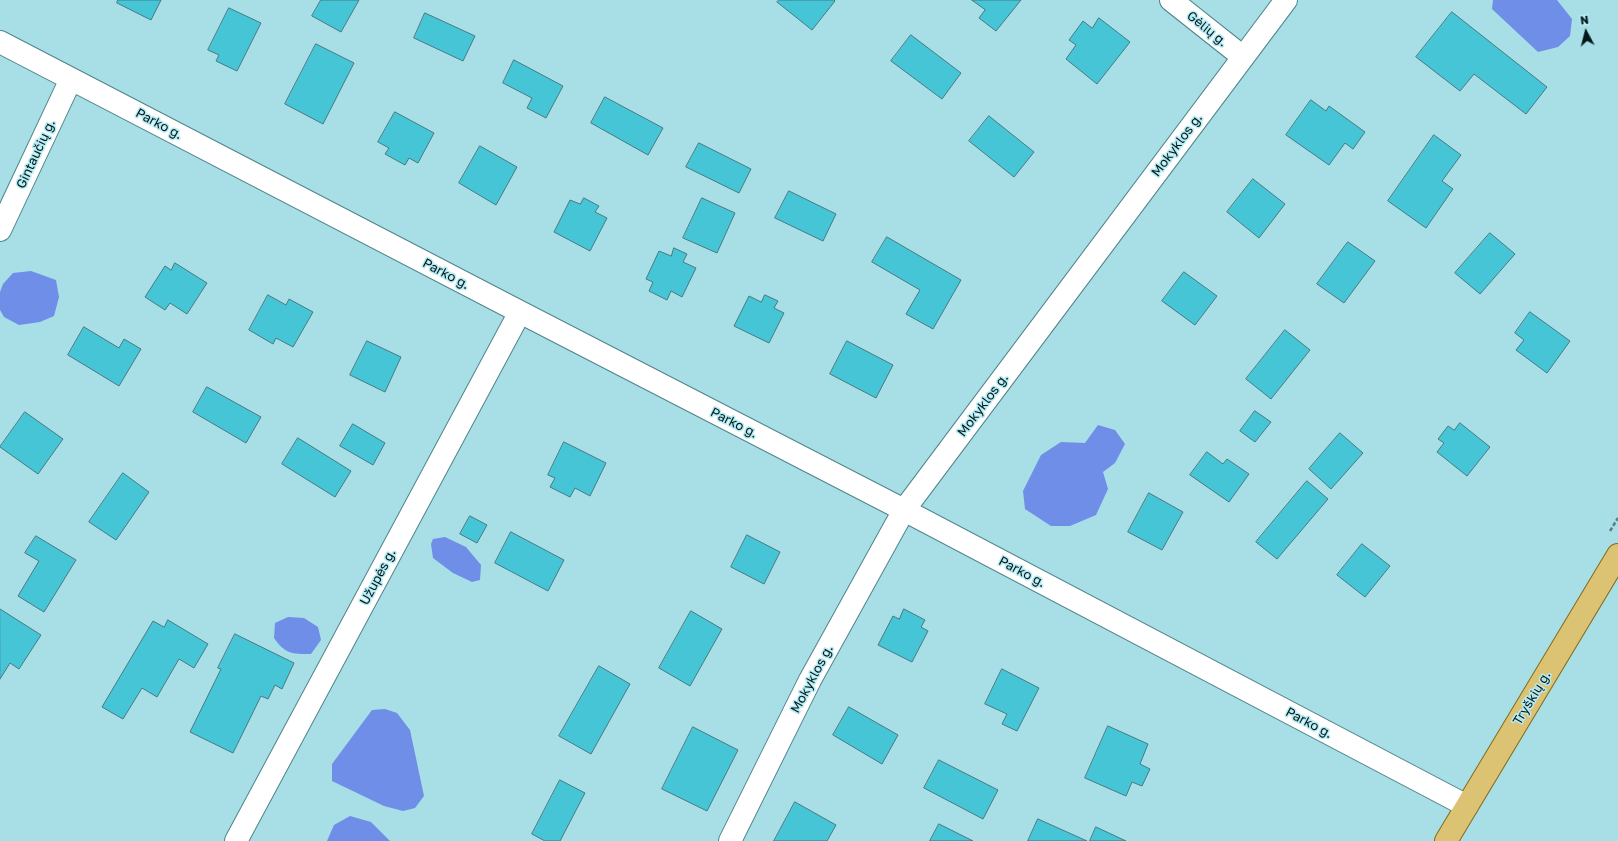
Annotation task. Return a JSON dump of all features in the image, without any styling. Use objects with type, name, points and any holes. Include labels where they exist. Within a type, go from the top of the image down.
[{"type":"main road","name":"Tryškių g.","points":[[1446,841],[1618,555]]},
{"type":"street","name":"Gėlių g.","points":[[1171,0],[1243,57]]},
{"type":"street","name":"Mokyklos g.","points":[[730,841],[810,680],[904,510],[1286,0]]},
{"type":"street","name":"Parko g.","points":[[0,42],[904,510],[1468,806]]},
{"type":"street","name":"Gintaučių g.","points":[[0,230],[71,79]]},
{"type":"street","name":"Užupės g.","points":[[236,841],[520,312]]},
{"type":"water","points":[[1493,0],[1557,0],[1572,19],[1570,36],[1558,47],[1538,52],[1492,9]]},
{"type":"water","points":[[31,271],[56,280],[59,297],[54,316],[40,322],[19,325],[4,317],[0,310],[0,292],[3,284],[13,273]]},
{"type":"water","points":[[1098,425],[1115,430],[1125,444],[1115,463],[1103,472],[1108,489],[1096,515],[1070,526],[1051,526],[1025,509],[1023,491],[1041,455],[1061,442],[1085,443]]},
{"type":"water","points":[[445,537],[466,547],[481,565],[480,580],[472,582],[453,573],[433,558],[431,544],[433,539]]},
{"type":"water","points":[[288,617],[304,618],[318,627],[321,640],[311,654],[290,652],[282,647],[274,638],[275,623]]},
{"type":"water","points":[[385,709],[397,713],[410,730],[424,796],[415,808],[403,811],[384,806],[332,781],[332,764],[372,710]]},
{"type":"water","points":[[350,816],[371,822],[390,841],[327,841],[334,825]]},
{"type":"building","points":[[118,0],[161,0],[151,20],[117,3]]},
{"type":"building","points":[[321,0],[359,0],[341,32],[312,16]]},
{"type":"building","points":[[779,0],[835,1],[812,30],[777,2]]},
{"type":"building","points":[[972,0],[1021,0],[996,31],[979,18],[985,10]]},
{"type":"building","points":[[229,8],[261,23],[237,71],[216,61],[219,55],[208,50]]},
{"type":"building","points":[[1452,12],[1547,87],[1526,114],[1474,74],[1460,91],[1416,57]]},
{"type":"building","points":[[425,13],[475,36],[463,61],[414,38]]},
{"type":"building","points":[[1099,18],[1130,42],[1097,84],[1066,59],[1076,45],[1069,40],[1083,21],[1092,28]]},
{"type":"building","points":[[911,35],[961,73],[942,99],[891,61]]},
{"type":"building","points":[[316,44],[354,63],[323,124],[285,104]]},
{"type":"building","points":[[514,60],[563,86],[546,118],[527,108],[532,98],[503,83]]},
{"type":"building","points":[[605,97],[663,128],[648,155],[591,123]]},
{"type":"building","points":[[1311,100],[1326,111],[1329,106],[1365,132],[1353,149],[1345,143],[1329,165],[1286,135]]},
{"type":"building","points":[[395,112],[434,133],[418,163],[409,158],[405,165],[385,154],[389,148],[378,142]]},
{"type":"building","points":[[989,116],[1034,152],[1014,177],[969,141]]},
{"type":"building","points":[[1434,135],[1461,155],[1442,181],[1453,189],[1426,228],[1388,201]]},
{"type":"building","points":[[699,143],[751,169],[739,193],[686,167]]},
{"type":"building","points":[[480,146],[517,167],[496,205],[459,183]]},
{"type":"building","points":[[1253,179],[1285,204],[1259,238],[1227,212]]},
{"type":"building","points":[[789,191],[836,214],[823,241],[775,218]]},
{"type":"building","points":[[584,198],[599,206],[595,212],[607,218],[590,251],[554,232],[570,200],[580,204]]},
{"type":"building","points":[[702,198],[735,213],[717,253],[683,238]]},
{"type":"building","points":[[1490,233],[1515,254],[1480,294],[1455,273]]},
{"type":"building","points":[[887,237],[961,280],[933,329],[906,314],[920,290],[872,262]]},
{"type":"building","points":[[1348,242],[1375,261],[1344,303],[1317,284]]},
{"type":"building","points":[[674,248],[687,254],[683,262],[696,268],[682,297],[671,291],[667,300],[649,291],[653,282],[646,279],[659,251],[671,256]]},
{"type":"building","points":[[175,263],[207,283],[187,314],[170,303],[165,310],[145,297],[165,266],[171,270]]},
{"type":"building","points":[[1184,272],[1217,296],[1195,325],[1162,301]]},
{"type":"building","points":[[268,295],[286,305],[289,299],[313,312],[293,347],[276,338],[273,344],[249,330]]},
{"type":"building","points":[[765,295],[778,301],[774,308],[784,313],[769,343],[734,326],[749,296],[761,302]]},
{"type":"building","points":[[1530,312],[1570,341],[1547,373],[1516,350],[1524,340],[1515,333]]},
{"type":"building","points":[[84,327],[119,348],[124,339],[141,349],[119,386],[68,355]]},
{"type":"building","points":[[1285,330],[1310,350],[1271,399],[1246,379]]},
{"type":"building","points":[[367,341],[401,357],[385,392],[350,375]]},
{"type":"building","points":[[847,341],[893,365],[876,398],[830,374]]},
{"type":"building","points":[[207,387],[261,417],[246,443],[193,412]]},
{"type":"building","points":[[1255,411],[1271,422],[1255,442],[1240,431]]},
{"type":"building","points":[[25,412],[63,439],[38,474],[0,447]]},
{"type":"building","points":[[1460,423],[1490,447],[1467,476],[1437,452],[1444,443],[1438,439],[1448,426],[1454,430]]},
{"type":"building","points":[[353,424],[385,443],[373,465],[340,446]]},
{"type":"building","points":[[1340,433],[1363,453],[1331,489],[1309,469]]},
{"type":"building","points":[[298,438],[351,471],[335,497],[282,464]]},
{"type":"building","points":[[564,442],[606,463],[590,496],[575,488],[570,497],[550,487],[555,478],[548,475]]},
{"type":"building","points":[[1207,452],[1223,464],[1227,459],[1249,474],[1229,502],[1190,475]]},
{"type":"building","points":[[123,473],[149,492],[116,540],[89,522]]},
{"type":"building","points":[[1307,481],[1328,499],[1277,559],[1256,542]]},
{"type":"building","points":[[1149,493],[1183,512],[1162,550],[1128,532]]},
{"type":"building","points":[[470,516],[487,525],[477,543],[460,534]]},
{"type":"building","points":[[511,532],[564,560],[548,591],[495,563]]},
{"type":"building","points":[[747,535],[780,552],[764,584],[731,567]]},
{"type":"building","points":[[36,536],[76,560],[44,612],[18,596],[39,561],[25,553]]},
{"type":"building","points":[[1362,544],[1390,566],[1365,597],[1337,575]]},
{"type":"building","points":[[0,609],[41,635],[19,669],[10,663],[0,679]]},
{"type":"building","points":[[904,609],[925,620],[921,627],[928,631],[912,662],[878,645],[893,616],[899,619]]},
{"type":"building","points":[[691,611],[722,629],[690,686],[659,668]]},
{"type":"building","points":[[168,620],[208,644],[194,668],[179,659],[157,697],[142,688],[123,719],[102,707],[153,621],[164,627]]},
{"type":"building","points":[[235,634],[294,663],[282,689],[275,685],[268,699],[261,696],[233,753],[190,732],[221,669],[218,668]]},
{"type":"building","points":[[599,666],[630,684],[591,754],[559,736]]},
{"type":"building","points":[[1002,669],[1039,688],[1017,731],[1002,724],[1007,714],[985,704]]},
{"type":"building","points":[[849,707],[898,735],[882,764],[833,735]]},
{"type":"building","points":[[1108,726],[1148,744],[1140,764],[1150,769],[1142,786],[1132,782],[1126,796],[1085,778]]},
{"type":"building","points":[[693,727],[738,750],[707,811],[662,789]]},
{"type":"building","points":[[939,760],[998,790],[983,819],[924,788]]},
{"type":"building","points":[[560,780],[585,793],[560,841],[545,841],[532,834]]},
{"type":"building","points":[[795,802],[836,825],[827,841],[774,841]]},
{"type":"building","points":[[1038,819],[1087,841],[1028,841]]},
{"type":"building","points":[[939,824],[973,841],[930,841]]},
{"type":"building","points":[[1096,827],[1126,841],[1090,841]]}]
